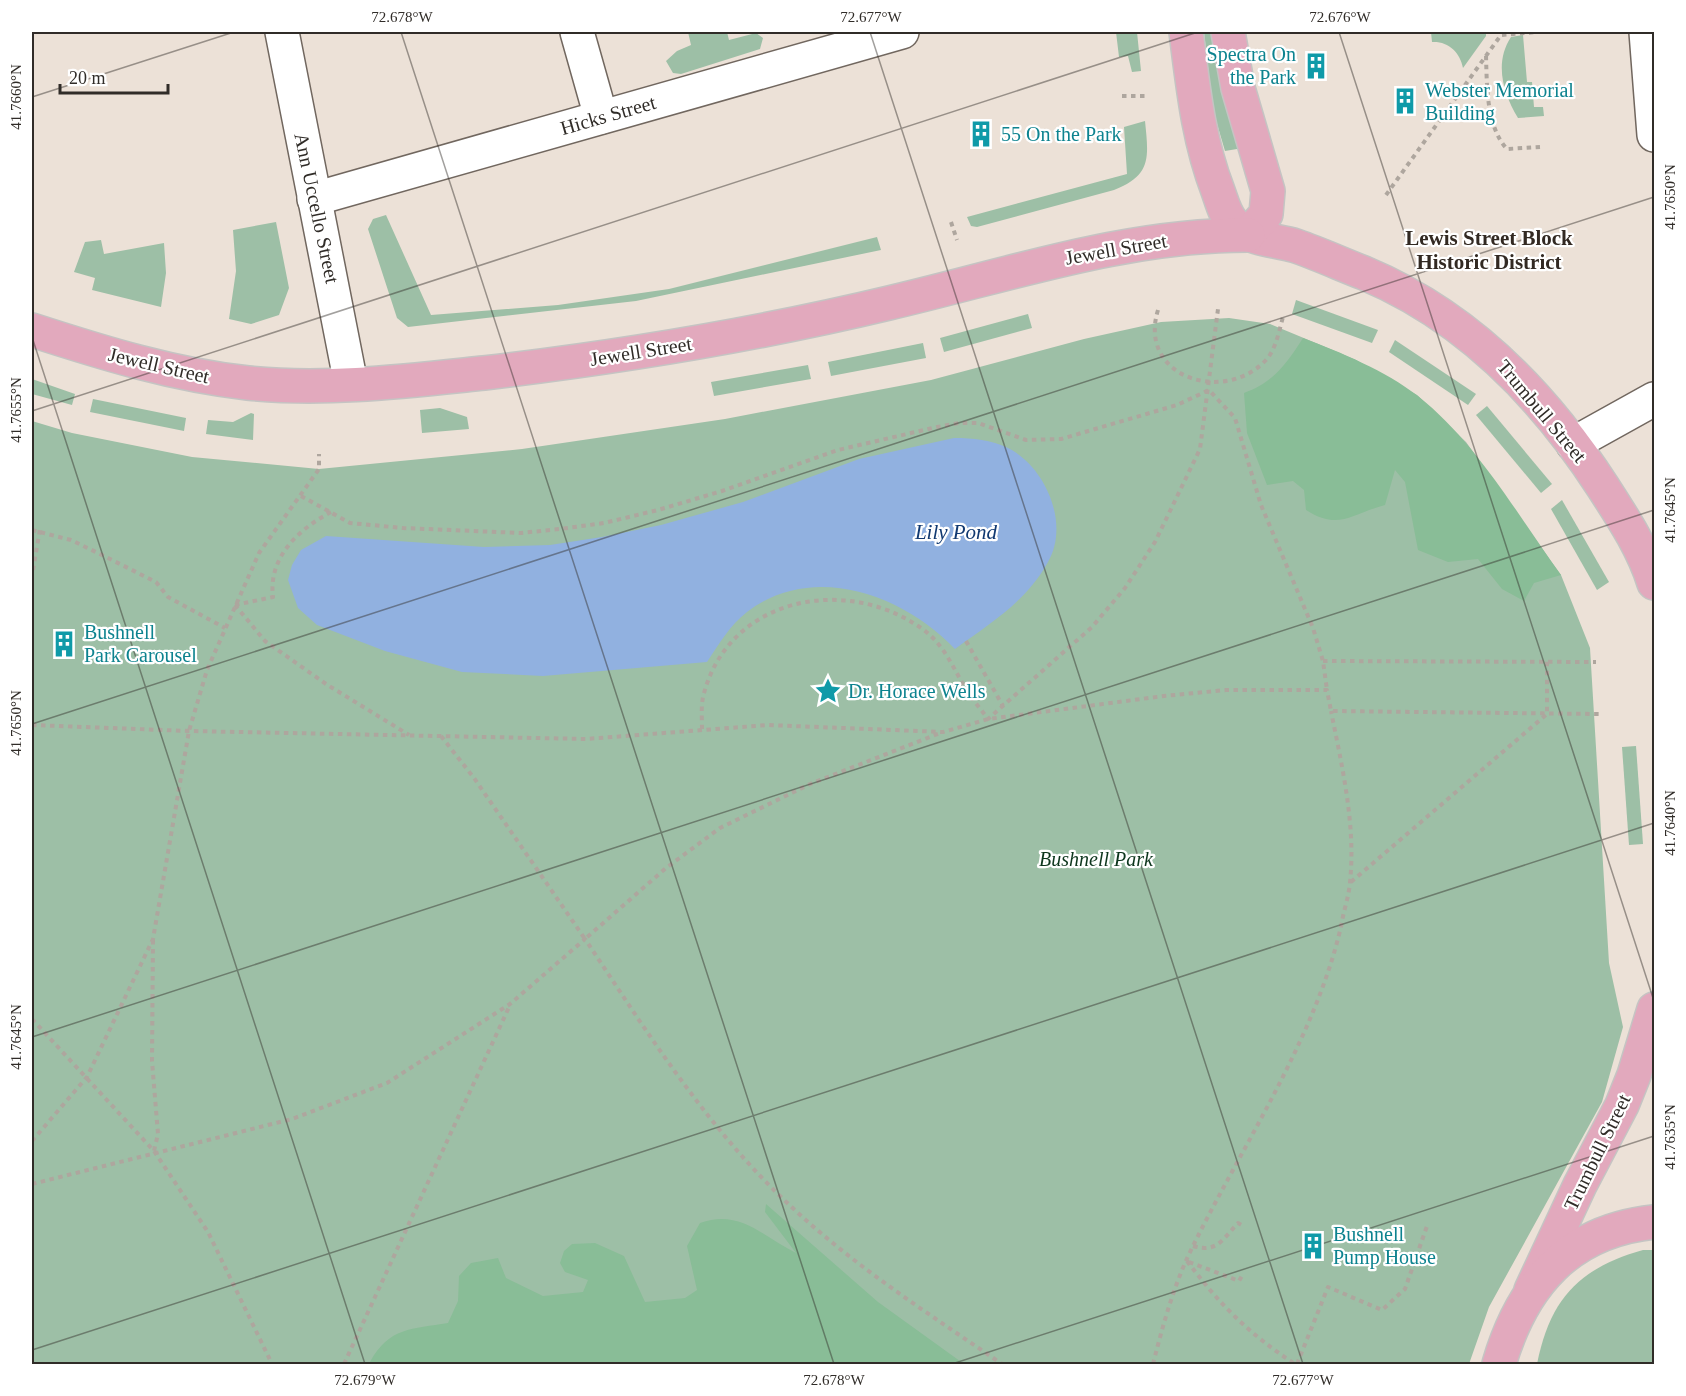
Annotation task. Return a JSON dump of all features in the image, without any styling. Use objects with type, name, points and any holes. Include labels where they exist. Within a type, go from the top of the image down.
[{"type":"main road","points":[[1186,32],[1197,124],[1207,162],[1225,211],[1231,221],[1248,235],[1266,214],[1268,190],[1240,98],[1228,32]]},
{"type":"main road","name":"Jewell Street","points":[[32,330],[142,364],[207,378],[269,385],[351,384],[482,373],[666,348],[816,320],[1129,244],[1206,235],[1248,235]]},
{"type":"main road","name":"Trumbull Street","points":[[1248,235],[1324,256],[1401,291],[1442,314],[1470,334],[1516,376],[1573,444],[1617,509],[1643,553],[1654,583]]},
{"type":"main road","name":"Trumbull Street","points":[[1499,1365],[1509,1335],[1580,1185],[1622,1105],[1654,1010]]},
{"type":"main road","points":[[1531,1290],[1546,1272],[1576,1248],[1618,1229],[1654,1222]]},
{"type":"street","name":"Ann Uccello Street","points":[[282,32],[351,384]]},
{"type":"street","points":[[577,32],[601,117]]},
{"type":"street","name":"Hicks Street","points":[[314,199],[902,32]]},
{"type":"street","points":[[1646,32],[1654,135]]},
{"type":"street","points":[[1573,444],[1654,399]]},
{"type":"path","points":[[1386,195],[1501,35],[1538,32]]},
{"type":"path","points":[[1486,56],[1488,98],[1498,140],[1507,149],[1540,147]]},
{"type":"path","points":[[1122,96],[1149,96]]},
{"type":"path","points":[[951,222],[957,240]]},
{"type":"path","points":[[988,719],[1092,627],[1125,588],[1155,542],[1194,465],[1203,432],[1218,309]]},
{"type":"path","points":[[1158,310],[1153,329],[1159,354],[1177,371],[1210,382],[1232,380],[1266,360],[1273,350],[1283,317]]},
{"type":"path","points":[[301,496],[350,523],[403,528],[521,533],[604,523],[722,491],[838,450],[937,427],[959,423],[978,423],[1026,440],[1061,440],[1176,405],[1209,390]]},
{"type":"path","points":[[1153,1365],[1164,1322],[1193,1246],[1320,996],[1338,943],[1350,882],[1349,820],[1323,661],[1313,628],[1261,505],[1235,418],[1209,390]]},
{"type":"path","points":[[154,1151],[158,1134],[152,1061],[153,939],[189,731],[207,670],[259,554],[319,469],[320,454]]},
{"type":"path","points":[[235,605],[273,597],[272,578],[275,568],[291,542],[302,529],[331,512]]},
{"type":"path","points":[[32,530],[40,530],[71,540],[156,582],[168,597],[225,628]]},
{"type":"path","points":[[33,570],[40,530]]},
{"type":"path","points":[[702,729],[703,698],[713,670],[731,642],[759,619],[809,600],[856,601],[879,606],[923,628],[941,646],[965,687],[988,719]]},
{"type":"path","points":[[235,605],[265,641],[326,684],[410,736]]},
{"type":"path","points":[[966,641],[1003,706]]},
{"type":"path","points":[[1323,661],[1596,662]]},
{"type":"path","points":[[1350,882],[1547,714],[1547,661]]},
{"type":"path","points":[[32,1184],[154,1151],[292,1119],[387,1083],[510,1004],[666,868],[720,828],[810,784],[943,732],[988,719],[1164,696],[1226,690],[1327,690]]},
{"type":"path","points":[[1331,711],[1600,714]]},
{"type":"path","points":[[32,725],[189,731],[586,738],[768,725],[943,732]]},
{"type":"path","points":[[441,736],[474,778],[694,1099],[796,1211],[865,1269],[1002,1365]]},
{"type":"path","points":[[32,1141],[87,1077],[153,939]]},
{"type":"path","points":[[344,1365],[510,1004]]},
{"type":"path","points":[[32,1019],[154,1151],[208,1232],[273,1365]]},
{"type":"path","points":[[1193,1246],[1206,1250],[1212,1248],[1238,1223],[1245,1227]]},
{"type":"path","points":[[1187,1261],[1214,1298],[1242,1327],[1296,1365],[1328,1287],[1382,1310],[1405,1289],[1427,1226]]},
{"type":"path","points":[[1187,1261],[1239,1281],[1243,1274]]},
{"type":"green space","points":[[688,32],[727,32],[729,40],[756,33],[763,38],[760,49],[681,74],[673,73],[666,61],[677,51],[691,45]]},
{"type":"green space","points":[[1116,32],[1137,32],[1141,71],[1132,72],[1128,56],[1119,57]]},
{"type":"green space","points":[[1204,32],[1212,32],[1222,92],[1243,148],[1225,151],[1213,110]]},
{"type":"green space","points":[[1431,32],[1486,32],[1486,36],[1463,68],[1456,52],[1443,43],[1432,42]]},
{"type":"green space","points":[[1523,35],[1527,82],[1532,82],[1534,107],[1543,107],[1544,116],[1518,118],[1508,98],[1502,78],[1506,47],[1511,37]]},
{"type":"green space","points":[[1145,121],[1147,156],[1145,164],[1141,172],[1126,184],[1114,190],[977,227],[971,226],[967,217],[1127,174],[1124,127]]},
{"type":"green space","points":[[386,215],[431,315],[558,305],[669,289],[877,237],[881,250],[636,301],[408,327],[397,318],[368,229],[373,219]]},
{"type":"green space","points":[[276,222],[289,288],[279,315],[251,324],[229,319],[236,271],[233,230]]},
{"type":"green space","points":[[101,240],[104,254],[164,243],[166,273],[161,307],[92,290],[95,278],[74,272],[85,242]]},
{"type":"green space","points":[[1296,300],[1378,330],[1372,343],[1292,314]]},
{"type":"green space","points":[[1028,314],[1032,328],[944,352],[940,338]]},
{"type":"green space","name":"Bushnell Park","points":[[1229,318],[1270,324],[1356,360],[1417,395],[1466,442],[1561,575],[1590,648],[1609,963],[1623,1027],[1602,1102],[1489,1307],[1469,1364],[32,1364],[32,421],[72,433],[192,457],[319,469],[522,449],[725,419],[931,380],[1084,339],[1161,322]]},
{"type":"green space","points":[[1303,338],[1392,378],[1418,396],[1439,415],[1478,457],[1561,575],[1534,583],[1524,601],[1502,589],[1478,559],[1448,562],[1418,550],[1405,482],[1395,470],[1385,505],[1337,520],[1317,516],[1306,510],[1304,490],[1293,481],[1267,485],[1247,433],[1244,393],[1271,378],[1291,356]]},
{"type":"green space","points":[[1395,340],[1476,394],[1468,405],[1389,352]]},
{"type":"green space","points":[[923,343],[926,358],[831,376],[828,362]]},
{"type":"green space","points":[[808,365],[811,379],[714,396],[711,382]]},
{"type":"green space","points":[[32,379],[75,394],[72,405],[32,394]]},
{"type":"green space","points":[[93,399],[186,418],[184,431],[90,412]]},
{"type":"green space","points":[[1487,406],[1552,484],[1541,493],[1476,415]]},
{"type":"green space","points":[[440,408],[467,417],[469,429],[422,433],[420,410]]},
{"type":"green space","points":[[251,413],[254,414],[253,440],[206,434],[208,420],[233,422]]},
{"type":"green space","points":[[1562,500],[1609,582],[1597,590],[1551,509]]},
{"type":"green space","points":[[1636,746],[1643,844],[1629,845],[1622,747]]},
{"type":"green space","points":[[766,1204],[878,1302],[964,1364],[374,1364],[370,1362],[385,1342],[394,1336],[413,1329],[448,1323],[458,1301],[459,1276],[471,1263],[498,1258],[506,1278],[543,1296],[583,1292],[588,1280],[565,1272],[560,1263],[564,1251],[572,1244],[595,1243],[624,1256],[645,1302],[685,1298],[697,1290],[687,1246],[700,1223],[727,1219],[739,1222],[796,1253],[765,1212]]},
{"type":"green space","points":[[1643,1250],[1654,1250],[1654,1364],[1537,1364],[1550,1321],[1559,1304],[1571,1289],[1601,1266]]},
{"type":"water","name":"Lily Pond","points":[[954,438],[995,443],[1022,457],[1043,482],[1055,514],[1056,531],[1054,547],[1048,562],[1029,589],[994,621],[955,649],[910,613],[884,600],[857,591],[828,587],[800,589],[773,597],[747,612],[730,629],[707,662],[543,676],[462,672],[385,651],[317,625],[298,608],[288,580],[292,565],[301,550],[326,536],[484,547],[550,545],[602,537],[661,525],[743,502],[859,459]]},
{"type":"place","name":"Spectra On the Park","points":[[1316,66]]},
{"type":"place","name":"Webster Memorial Building","points":[[1405,101]]},
{"type":"place","name":"55 On the Park","points":[[981,134]]},
{"type":"place","name":"Bushnell Park Carousel","points":[[64,644]]},
{"type":"place","name":"Dr. Horace Wells","points":[[828,691]]},
{"type":"place","name":"Bushnell Pump House","points":[[1313,1246]]},
{"type":"district","name":"Lewis Street Block Historic District","points":[[1489,250]]}]
